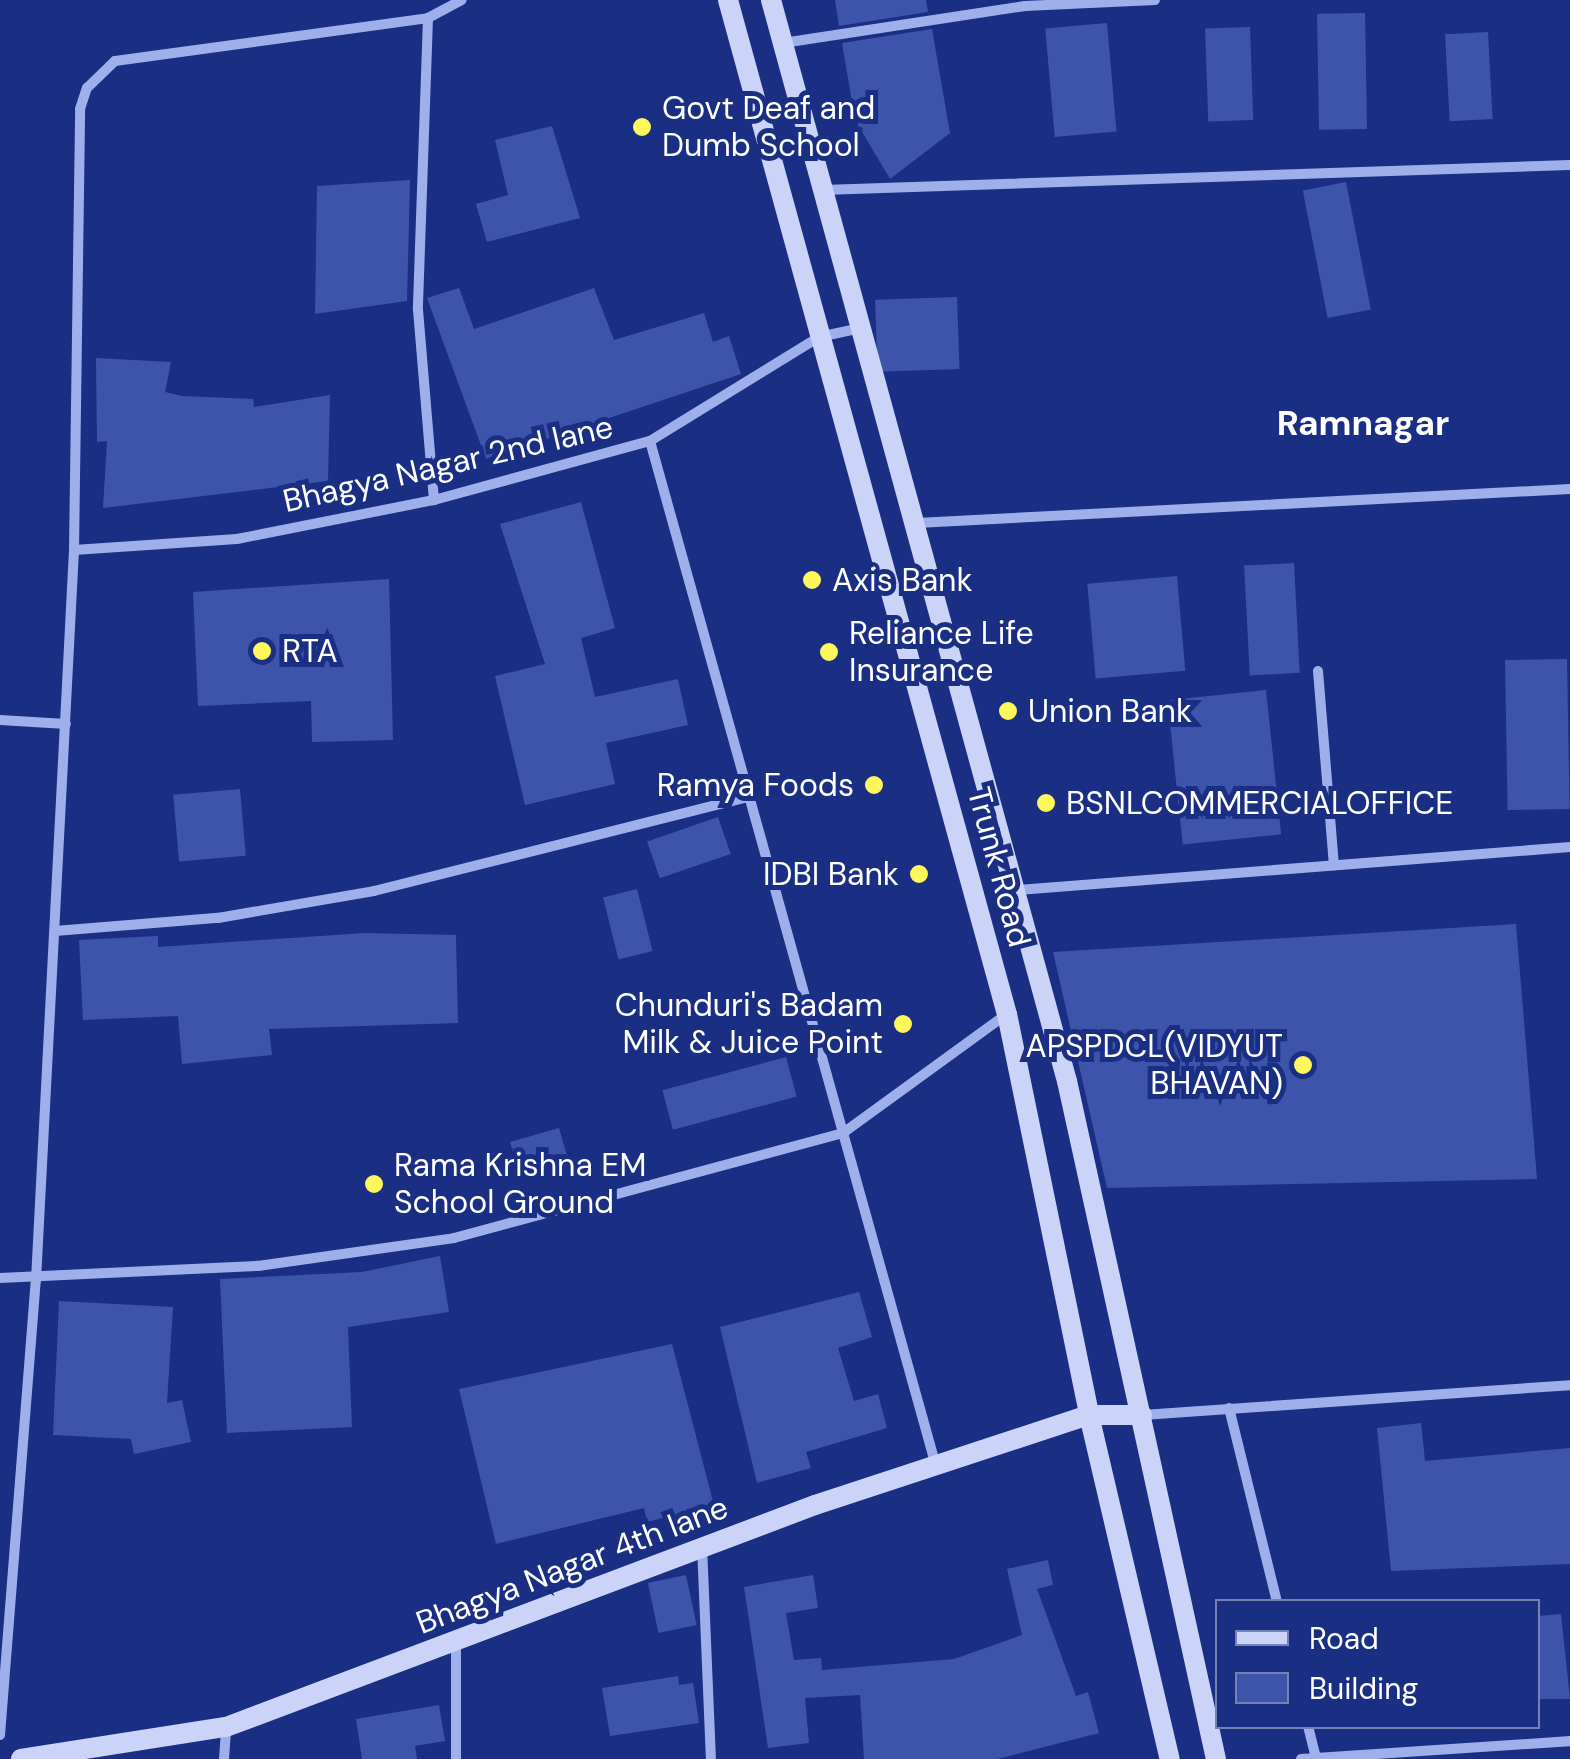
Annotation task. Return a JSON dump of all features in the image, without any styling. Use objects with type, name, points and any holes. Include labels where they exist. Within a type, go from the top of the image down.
[{"type":"main road","name":"Trunk Road","points":[[728,0],[1007,1014],[1088,1415],[1170,1759]]},
{"type":"main road","points":[[771,0],[1018,890],[1142,1416],[1216,1759]]},
{"type":"main road","name":"Bhagya Nagar 4th lane","points":[[20,1759],[226,1728],[456,1643],[702,1545],[1088,1415],[1142,1416]]},
{"type":"street","points":[[0,1735],[36,1280],[66,724],[74,550],[75,152],[87,88],[115,61],[428,18],[462,0]]},
{"type":"street","points":[[782,43],[1025,6],[1155,0]]},
{"type":"street","points":[[428,18],[418,310],[434,500]]},
{"type":"street","points":[[823,190],[1570,165]]},
{"type":"street","name":"Bhagya Nagar 2nd lane","points":[[74,550],[238,539],[434,500],[650,441],[819,337],[862,328]]},
{"type":"street","points":[[650,441],[936,1468]]},
{"type":"street","points":[[917,523],[1570,489]]},
{"type":"street","points":[[1318,672],[1334,865]]},
{"type":"street","points":[[0,720],[66,724]]},
{"type":"street","points":[[55,931],[218,918],[374,892],[749,797]]},
{"type":"street","points":[[1018,890],[1570,847]]},
{"type":"street","points":[[0,1278],[36,1280],[258,1266],[454,1238],[842,1133],[1007,1014]]},
{"type":"street","points":[[1142,1416],[1570,1385]]},
{"type":"street","points":[[1229,1408],[1276,1599]]},
{"type":"street","points":[[702,1545],[711,1759]]},
{"type":"street","points":[[456,1643],[456,1759]]},
{"type":"street","points":[[224,1759],[226,1728]]},
{"type":"street","points":[[1309,1729],[1316,1758]]},
{"type":"street","points":[[1301,1759],[1570,1741]]},
{"type":"building","points":[[835,0],[926,0],[928,12],[839,26]]},
{"type":"building","points":[[1365,13],[1367,129],[1319,130],[1317,14]]},
{"type":"building","points":[[1107,23],[1116,132],[1055,137],[1045,28]]},
{"type":"building","points":[[1250,27],[1253,120],[1208,122],[1205,29]]},
{"type":"building","points":[[932,29],[950,133],[890,179],[855,120],[842,43]]},
{"type":"building","points":[[1488,32],[1493,119],[1450,121],[1445,34]]},
{"type":"building","points":[[552,126],[580,218],[487,242],[476,204],[508,195],[495,140]]},
{"type":"building","points":[[410,180],[407,301],[315,314],[317,186]]},
{"type":"building","points":[[1346,182],[1371,310],[1328,318],[1303,190]]},
{"type":"building","points":[[459,288],[474,329],[594,288],[614,340],[704,313],[713,342],[729,336],[741,374],[486,459],[427,298]]},
{"type":"building","points":[[957,297],[960,369],[878,372],[875,300]]},
{"type":"building","points":[[96,358],[171,362],[165,392],[182,396],[253,399],[254,407],[330,395],[328,481],[103,508],[107,441],[97,442]]},
{"type":"building","points":[[581,502],[615,628],[581,638],[595,697],[678,679],[688,725],[606,743],[615,784],[525,805],[495,676],[545,664],[500,524]]},
{"type":"building","points":[[1294,563],[1300,673],[1250,675],[1244,566]]},
{"type":"building","points":[[1177,576],[1185,671],[1096,678],[1087,584]]},
{"type":"building","points":[[389,579],[393,740],[312,742],[311,701],[198,706],[193,592]]},
{"type":"building","points":[[1567,659],[1570,809],[1508,810],[1505,660]]},
{"type":"building","points":[[1266,690],[1281,834],[1183,845],[1168,700]]},
{"type":"building","points":[[240,789],[246,856],[179,862],[173,795]]},
{"type":"building","points":[[718,817],[731,854],[660,878],[647,841]]},
{"type":"building","points":[[637,889],[652,951],[619,960],[603,897]]},
{"type":"building","name":"APSPDCL(VIDYUT BHAVAN)","points":[[1516,924],[1537,1179],[1107,1188],[1053,952]]},
{"type":"building","points":[[365,933],[456,935],[458,1023],[269,1029],[272,1055],[182,1064],[178,1016],[83,1020],[79,940],[158,936],[158,947]]},
{"type":"building","points":[[786,1057],[797,1097],[673,1130],[662,1090]]},
{"type":"building","points":[[559,1128],[569,1164],[520,1178],[510,1142]]},
{"type":"building","points":[[440,1256],[449,1312],[348,1327],[352,1427],[227,1433],[220,1279],[362,1272]]},
{"type":"building","points":[[859,1292],[872,1337],[838,1348],[854,1401],[878,1394],[887,1428],[806,1452],[811,1468],[757,1483],[720,1327]]},
{"type":"building","points":[[59,1301],[173,1307],[167,1403],[182,1400],[191,1442],[134,1454],[131,1439],[53,1435]]},
{"type":"building","points":[[672,1344],[714,1505],[647,1522],[644,1508],[496,1544],[459,1389]]},
{"type":"building","points":[[1421,1423],[1425,1461],[1570,1448],[1570,1564],[1391,1571],[1377,1428]]},
{"type":"building","points":[[1048,1560],[1053,1585],[1037,1589],[1076,1696],[1088,1692],[1099,1733],[997,1759],[864,1759],[860,1695],[805,1698],[809,1743],[768,1748],[744,1587],[813,1575],[818,1608],[786,1613],[794,1660],[821,1658],[822,1670],[954,1659],[1022,1635],[1007,1569]]},
{"type":"building","points":[[686,1575],[697,1625],[658,1633],[648,1583]]},
{"type":"building","points":[[1561,1614],[1570,1699],[1540,1699],[1540,1616]]},
{"type":"building","points":[[678,1676],[679,1685],[693,1683],[699,1723],[610,1736],[602,1688]]},
{"type":"building","points":[[439,1705],[445,1741],[415,1746],[417,1759],[362,1759],[356,1719]]},
{"type":"place","name":"Govt Deaf and Dumb School","points":[[642,127]]},
{"type":"place","name":"Axis Bank","points":[[812,580]]},
{"type":"place","name":"RTA","points":[[262,651]]},
{"type":"place","name":"Reliance Life Insurance","points":[[829,652]]},
{"type":"place","name":"Union Bank","points":[[1008,711]]},
{"type":"place","name":"Ramya Foods","points":[[874,785]]},
{"type":"place","name":"BSNLCOMMERCIALOFFICE","points":[[1046,803]]},
{"type":"place","name":"IDBI Bank","points":[[919,874]]},
{"type":"place","name":"Chunduri's Badam Milk & Juice Point","points":[[903,1024]]},
{"type":"place","name":"APSPDCL(VIDYUT BHAVAN)","points":[[1303,1065]]},
{"type":"place","name":"Rama Krishna EM School Ground","points":[[374,1184]]},
{"type":"district","name":"Ramnagar","points":[[1363,423]]}]
